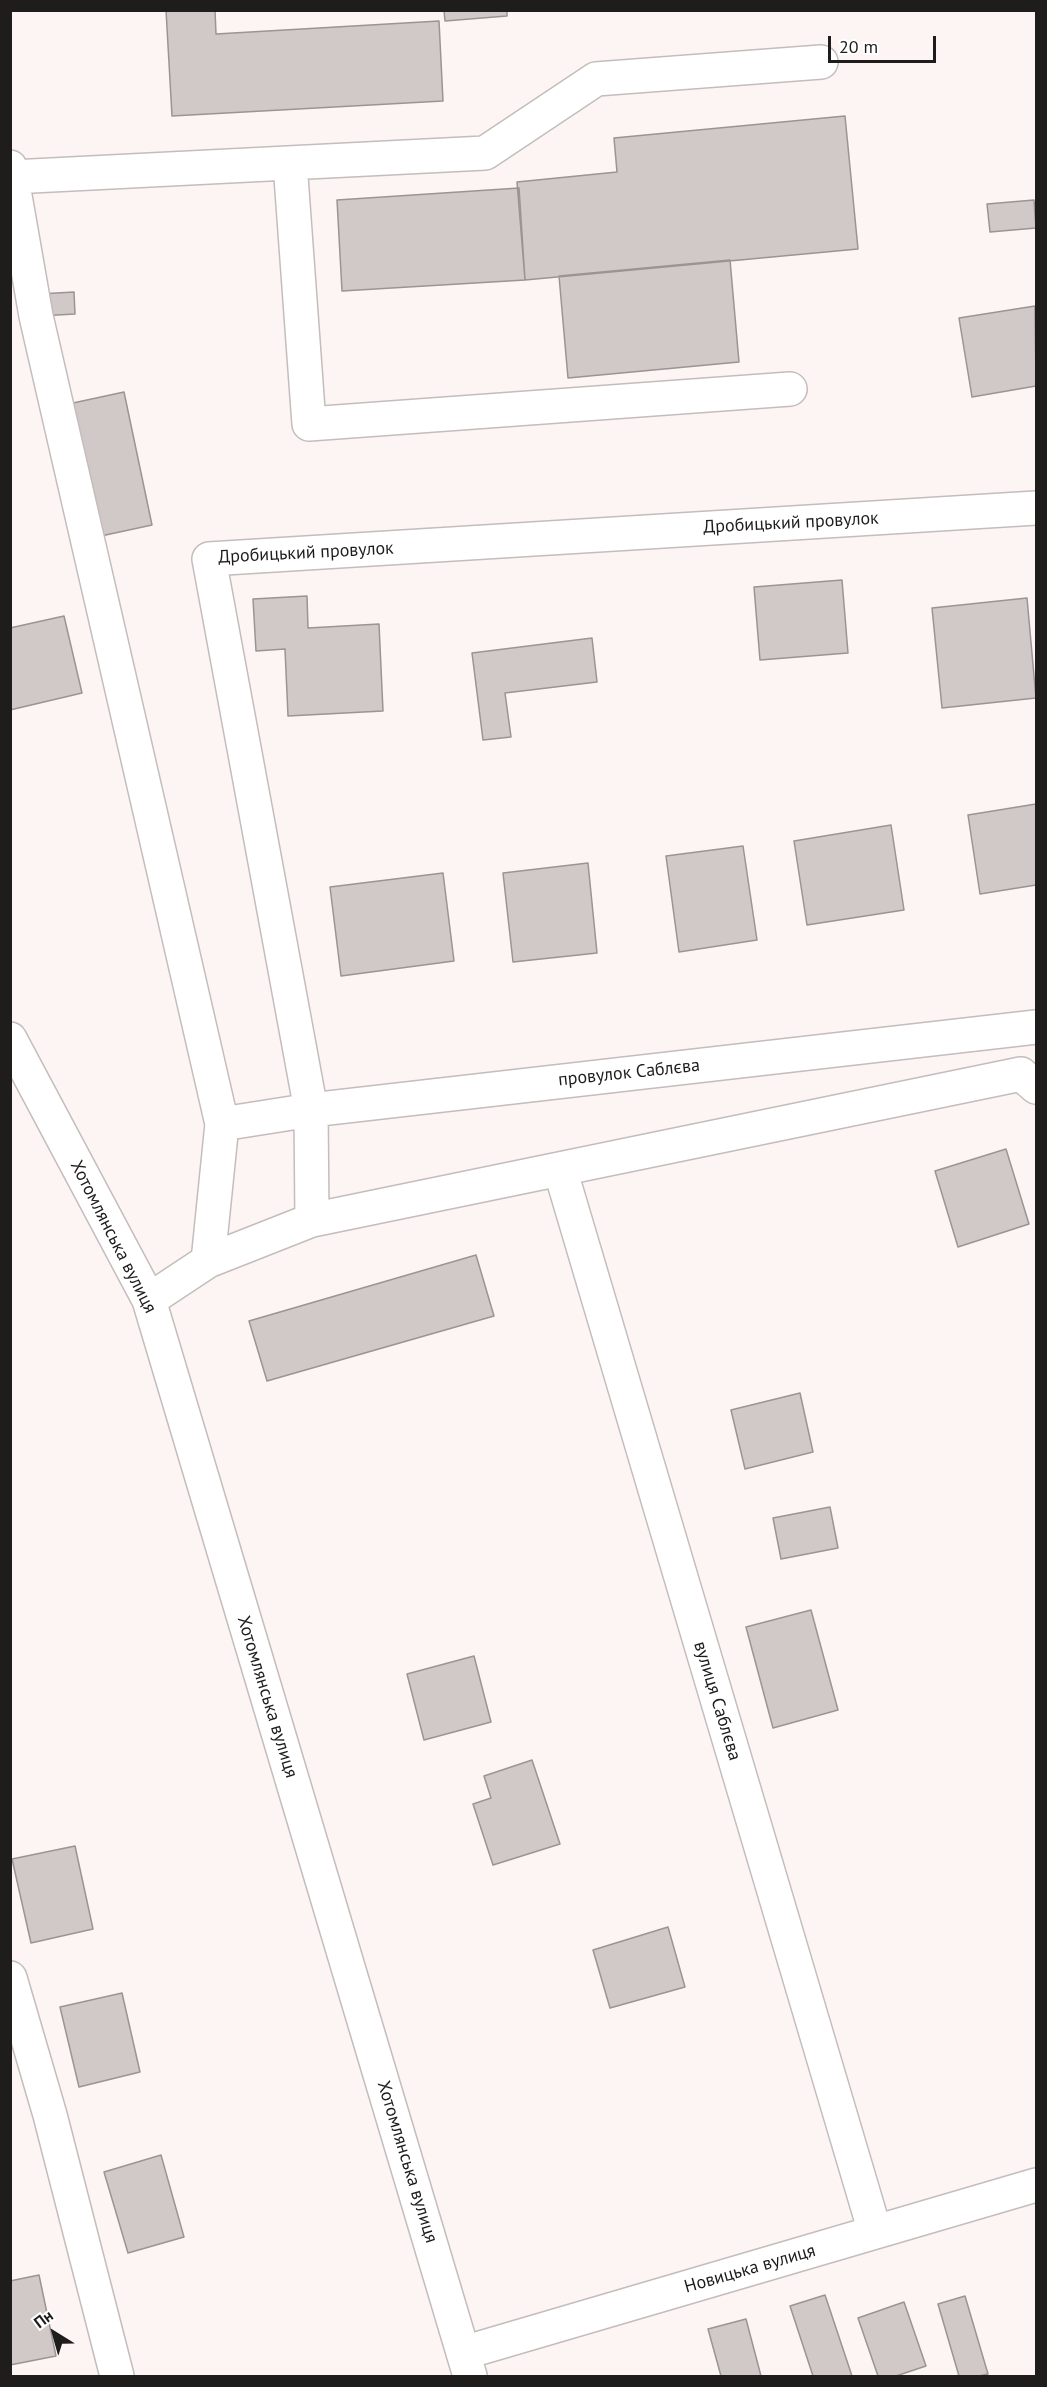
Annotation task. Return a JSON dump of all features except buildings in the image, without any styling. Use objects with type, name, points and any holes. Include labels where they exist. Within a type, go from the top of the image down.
[{"type":"street","points":[[208,1261],[222,1124],[36,316],[11,172],[290,163],[485,153],[596,80],[821,62]]},
{"type":"street","points":[[290,163],[309,424],[790,389]]},
{"type":"street","name":"Дробицький провулок","points":[[312,1220],[311,1110],[209,559],[1036,508]]},
{"type":"street","name":"провулок Саблєва","points":[[222,1124],[311,1110],[1036,1027]]},
{"type":"street","name":"Хотомлянська вулиця","points":[[10,1039],[148,1300],[467,2365]]},
{"type":"street","points":[[148,1300],[208,1261],[312,1220],[560,1169],[1029,1080]]},
{"type":"street","name":"вулиця Саблєва","points":[[560,1169],[875,2232]]},
{"type":"street","points":[[10,1978],[50,2115],[117,2376]]},
{"type":"street","name":"Новицька вулиця","points":[[467,2365],[875,2232],[1036,2185]]}]
